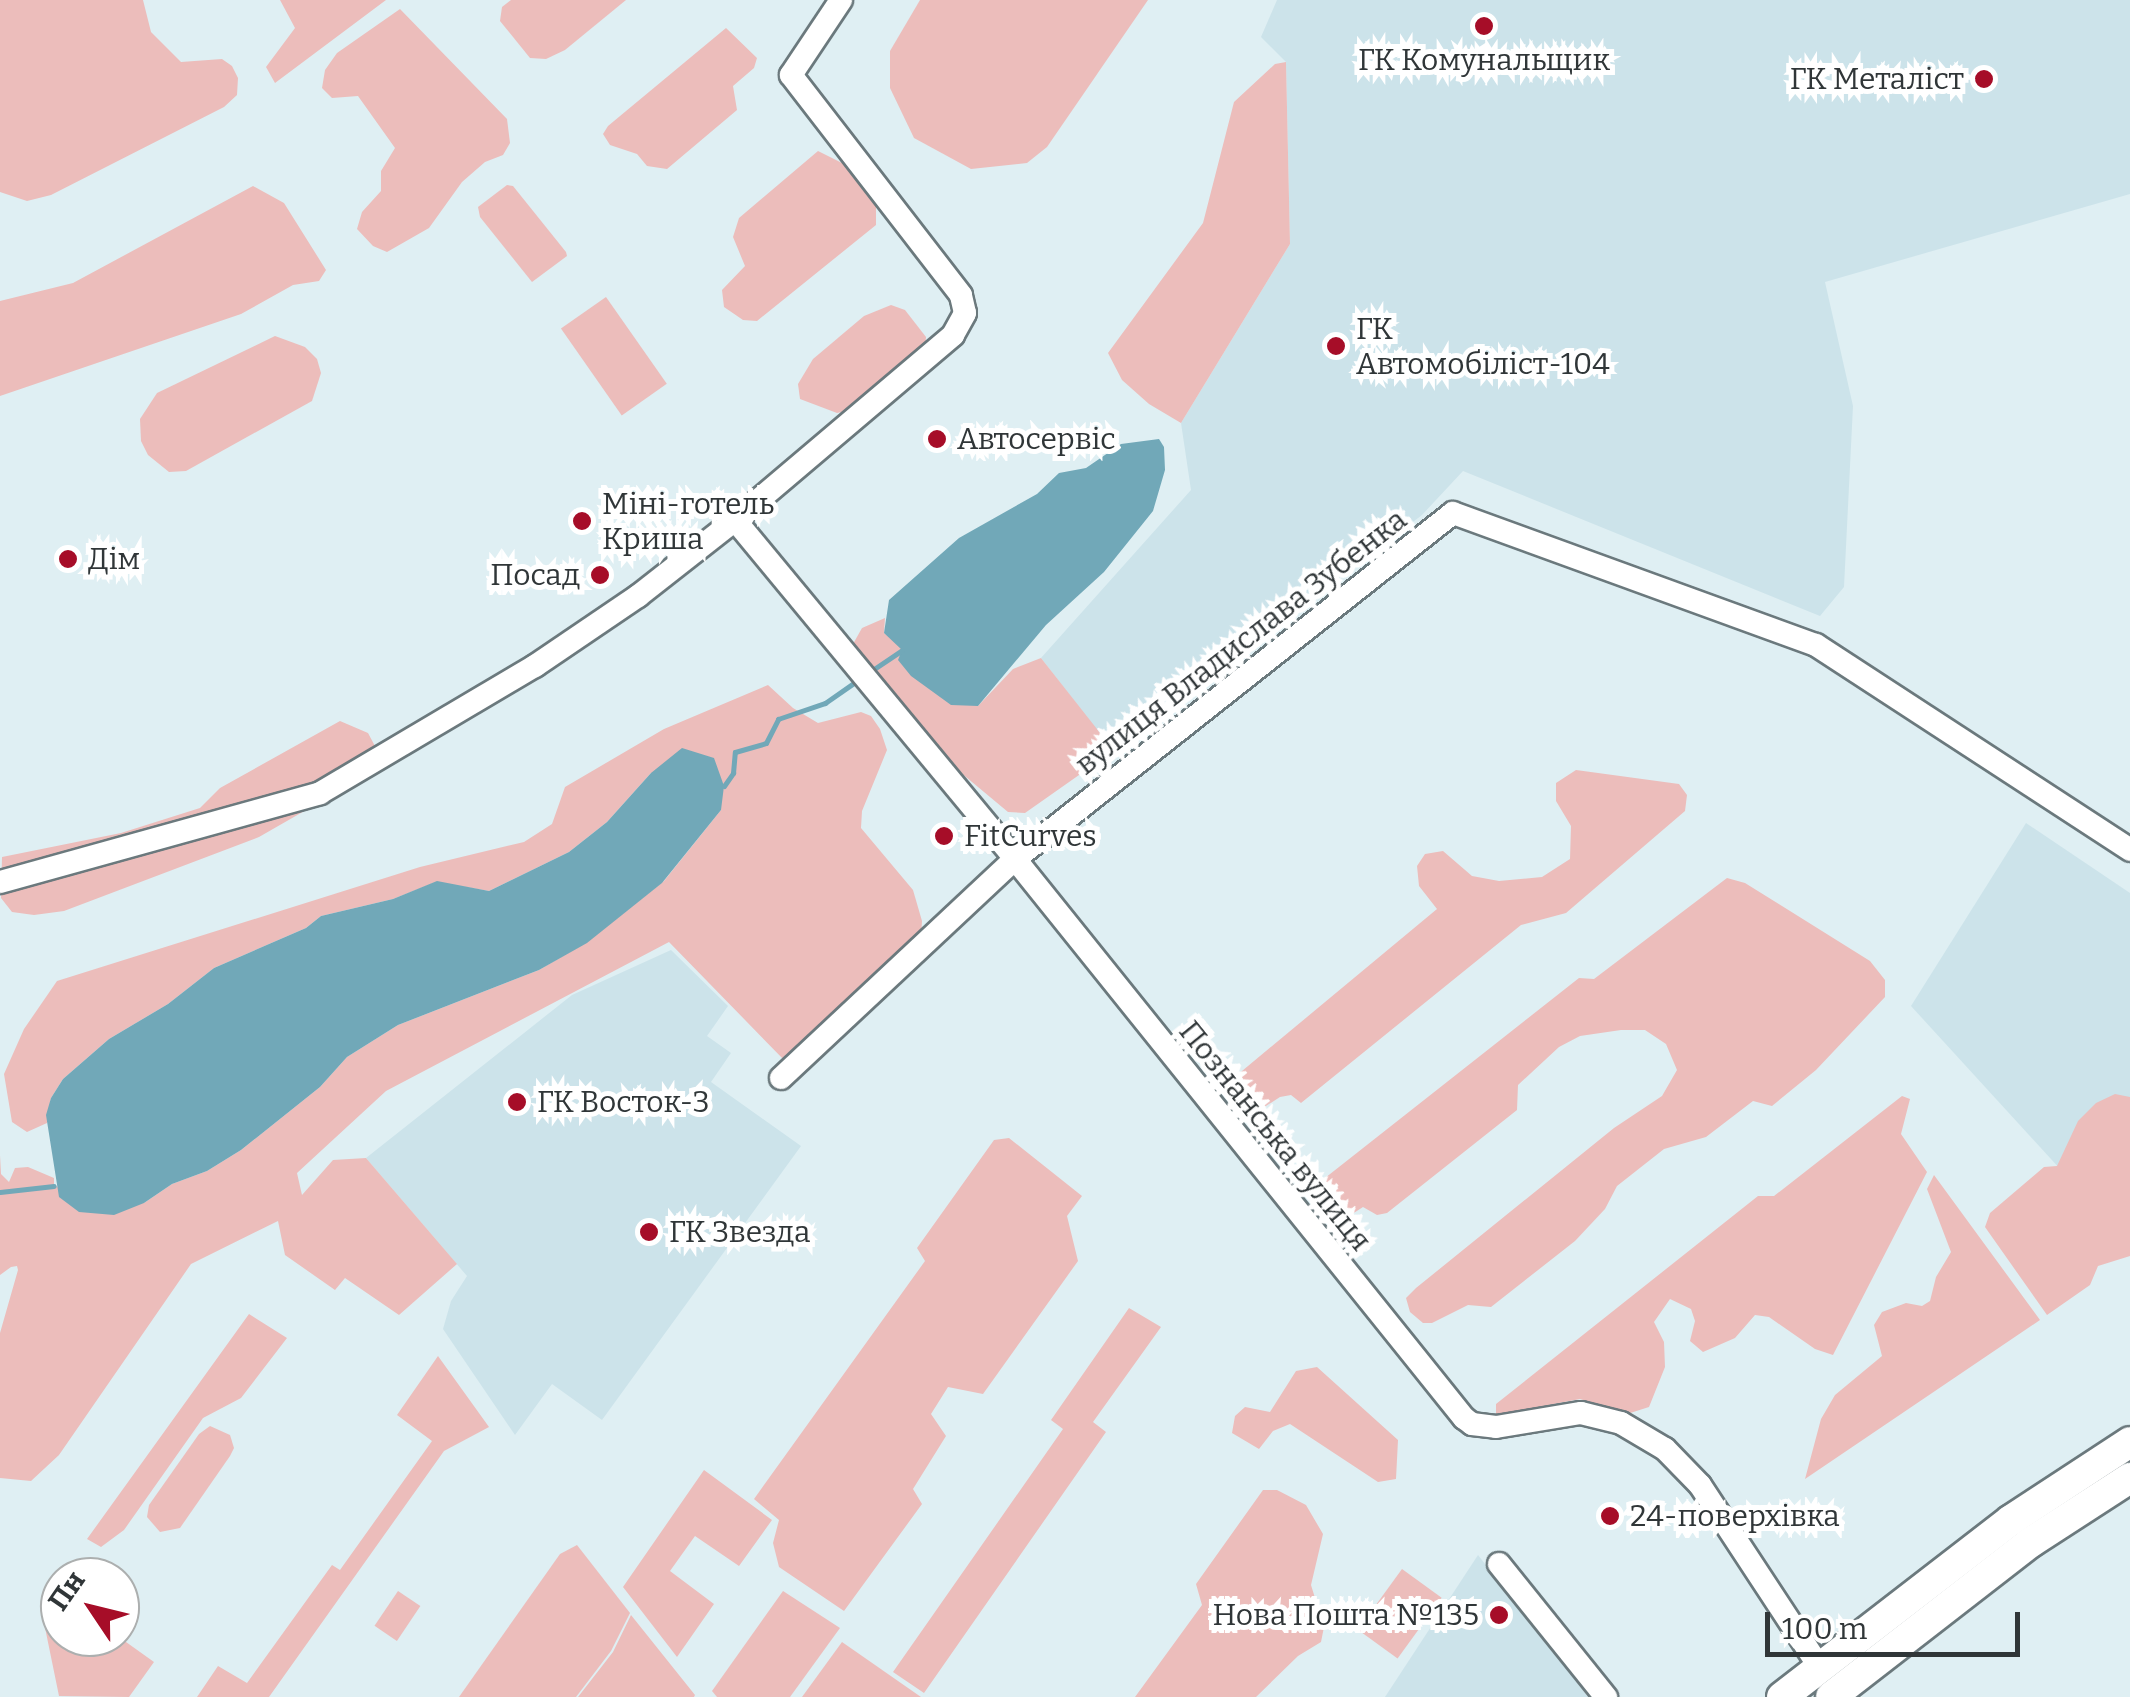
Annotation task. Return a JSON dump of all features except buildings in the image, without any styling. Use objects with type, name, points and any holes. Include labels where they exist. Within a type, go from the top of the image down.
[{"type":"main road","points":[[1782,1697],[2011,1520],[2130,1442]]},
{"type":"main road","points":[[1832,1697],[2031,1542],[2130,1478]]},
{"type":"street","points":[[0,882],[320,794],[535,666],[638,596],[736,520],[953,335],[965,313],[961,296],[791,75],[841,0]]},
{"type":"street","name":"вулиця Владислава Зубенка","points":[[781,1078],[1015,859],[1453,512],[1816,644],[2130,850]]},
{"type":"street","name":"Познанська вулиця","points":[[736,520],[1015,859],[1464,1418],[1472,1424],[1496,1428],[1581,1414],[1620,1423],[1665,1449],[1700,1485],[1819,1666]]},
{"type":"street","points":[[1499,1564],[1606,1697]]},
{"type":"shaded area","points":[[0,0],[143,0],[151,32],[181,62],[222,59],[232,66],[238,78],[237,95],[224,107],[51,195],[27,201],[0,192]]},
{"type":"shaded area","points":[[280,0],[386,0],[275,83],[266,67],[295,28]]},
{"type":"shaded area","points":[[511,0],[626,0],[565,50],[546,59],[530,58],[500,21],[502,7]]},
{"type":"shaded area","points":[[920,0],[1148,0],[1047,147],[1027,163],[971,169],[914,138],[890,88],[890,51]]},
{"type":"shaded area","points":[[1277,0],[2130,0],[2130,194],[1825,282],[1853,406],[1844,587],[1820,616],[1463,471],[1422,515],[1113,751],[1041,658],[1191,490],[1181,423],[1290,244],[1286,62],[1261,37]]},
{"type":"shaded area","points":[[400,9],[507,119],[510,143],[503,155],[485,162],[462,182],[429,228],[387,252],[373,246],[357,229],[362,212],[381,191],[381,171],[395,148],[358,96],[332,98],[322,88],[325,70],[337,53]]},
{"type":"shaded area","points":[[726,28],[757,58],[754,68],[733,86],[737,110],[667,169],[647,166],[637,154],[610,145],[603,134],[608,126]]},
{"type":"shaded area","points":[[1286,62],[1290,244],[1181,423],[1149,404],[1122,380],[1108,353],[1203,223],[1234,102],[1275,64]]},
{"type":"shaded area","points":[[818,151],[854,169],[876,199],[876,225],[757,321],[743,320],[724,307],[722,290],[745,266],[733,237],[739,218]]},
{"type":"shaded area","points":[[507,185],[513,186],[566,252],[567,256],[532,282],[480,217],[478,207]]},
{"type":"shaded area","points":[[253,186],[284,203],[326,270],[319,281],[293,285],[241,314],[0,396],[0,301],[73,283]]},
{"type":"shaded area","points":[[606,297],[667,384],[622,415],[561,329]]},
{"type":"shaded area","points":[[891,305],[905,310],[926,337],[925,348],[852,410],[837,413],[800,399],[798,384],[813,359],[864,316]]},
{"type":"shaded area","points":[[275,336],[305,347],[317,359],[321,373],[312,401],[186,471],[169,472],[148,455],[141,441],[140,419],[157,393]]},
{"type":"shaded area","points":[[885,618],[884,633],[978,706],[1013,669],[1041,658],[1108,743],[1089,768],[1025,813],[1008,812],[960,772],[857,656],[853,644],[862,628]]},
{"type":"shaded area","points":[[768,685],[793,708],[818,723],[861,712],[871,716],[880,729],[887,750],[862,811],[861,828],[913,890],[922,921],[921,937],[785,1061],[669,942],[386,1091],[297,1173],[302,1195],[333,1160],[366,1158],[457,1264],[399,1315],[345,1278],[335,1290],[285,1255],[278,1221],[191,1264],[59,1455],[31,1481],[0,1478],[0,1333],[18,1270],[17,1266],[11,1267],[0,1275],[0,1155],[1,1174],[9,1182],[15,1168],[28,1167],[54,1178],[54,1186],[144,1203],[172,1184],[207,1171],[241,1150],[320,1087],[347,1057],[398,1025],[539,970],[587,942],[664,881],[721,810],[651,773],[607,822],[569,852],[489,891],[436,882],[393,899],[321,916],[306,928],[214,968],[168,1004],[109,1039],[63,1079],[51,1098],[47,1123],[27,1132],[12,1122],[4,1074],[24,1029],[57,981],[420,867],[524,842],[552,824],[565,787],[664,729]]},
{"type":"shaded area","points":[[340,721],[368,733],[376,748],[348,786],[259,837],[64,911],[34,915],[12,912],[1,898],[2,857],[121,833],[200,808],[220,788]]},
{"type":"shaded area","points":[[1576,770],[1679,784],[1687,795],[1685,811],[1566,913],[1521,925],[1301,1103],[1291,1095],[1280,1097],[1255,1113],[1245,1111],[1230,1092],[1230,1081],[1437,909],[1419,886],[1417,866],[1425,854],[1443,851],[1472,876],[1499,881],[1542,877],[1570,859],[1571,826],[1556,801],[1556,783]]},
{"type":"shaded area","points":[[2026,823],[2130,893],[2130,1099],[2072,1182],[1911,1006]]},
{"type":"shaded area","points":[[1727,878],[1745,883],[1870,961],[1885,980],[1885,997],[1816,1070],[1772,1106],[1753,1101],[1706,1137],[1664,1149],[1617,1186],[1605,1209],[1575,1241],[1491,1307],[1468,1305],[1432,1323],[1423,1323],[1410,1312],[1406,1298],[1416,1288],[1614,1128],[1662,1096],[1677,1070],[1666,1044],[1645,1030],[1621,1030],[1580,1036],[1559,1047],[1518,1085],[1517,1110],[1387,1213],[1377,1215],[1363,1207],[1340,1222],[1333,1220],[1318,1198],[1325,1178],[1579,978],[1594,979]]},
{"type":"shaded area","points":[[671,950],[728,1006],[707,1036],[731,1053],[711,1082],[801,1146],[602,1420],[552,1384],[515,1435],[443,1329],[451,1301],[467,1276],[366,1158],[572,995]]},
{"type":"shaded area","points":[[2115,1094],[2130,1097],[2130,1256],[2098,1266],[2090,1285],[2047,1315],[1985,1227],[1990,1213],[2044,1167],[2057,1166],[2078,1121],[2096,1103]]},
{"type":"shaded area","points":[[1902,1096],[1910,1099],[1901,1134],[1927,1172],[1833,1355],[1815,1349],[1769,1317],[1755,1315],[1735,1338],[1703,1352],[1690,1341],[1695,1321],[1691,1309],[1670,1299],[1654,1322],[1664,1342],[1665,1367],[1649,1407],[1627,1414],[1580,1399],[1496,1415],[1496,1404],[1758,1196],[1774,1196]]},
{"type":"shaded area","points":[[1009,1138],[1082,1196],[1067,1216],[1078,1261],[983,1394],[948,1387],[931,1414],[946,1436],[913,1489],[922,1504],[844,1611],[779,1567],[773,1543],[779,1520],[754,1499],[925,1261],[917,1248],[994,1140]]},
{"type":"shaded area","points":[[1934,1175],[2040,1320],[1805,1479],[1821,1419],[1835,1395],[1882,1356],[1874,1325],[1882,1312],[1906,1303],[1922,1306],[1930,1301],[1936,1277],[1951,1252],[1927,1189]]},
{"type":"shaded area","points":[[1129,1308],[1161,1327],[1093,1422],[1106,1432],[924,1693],[893,1672],[1063,1429],[1051,1420]]},
{"type":"shaded area","points":[[249,1314],[287,1338],[241,1398],[203,1418],[124,1530],[101,1547],[87,1539]]},
{"type":"shaded area","points":[[438,1356],[489,1427],[444,1451],[269,1697],[197,1697],[218,1666],[247,1683],[332,1565],[340,1570],[432,1441],[397,1415]]},
{"type":"shaded area","points":[[1317,1367],[1398,1440],[1396,1479],[1378,1482],[1290,1424],[1273,1431],[1259,1449],[1232,1433],[1235,1416],[1245,1407],[1270,1412],[1296,1371]]},
{"type":"shaded area","points":[[210,1426],[230,1435],[234,1448],[180,1528],[160,1532],[147,1517],[149,1505],[199,1434]]},
{"type":"shaded area","points":[[704,1470],[772,1520],[739,1566],[695,1536],[670,1571],[714,1604],[677,1657],[623,1587]]},
{"type":"shaded area","points":[[1263,1490],[1277,1490],[1306,1505],[1323,1534],[1311,1585],[1324,1627],[1321,1642],[1298,1656],[1256,1697],[1135,1697],[1202,1605],[1196,1584]]},
{"type":"shaded area","points":[[577,1545],[630,1613],[611,1651],[576,1697],[459,1697],[560,1554]]},
{"type":"shaded area","points":[[1478,1555],[1500,1583],[1588,1697],[1385,1697]]},
{"type":"shaded area","points":[[1402,1569],[1442,1598],[1398,1658],[1358,1630]]},
{"type":"shaded area","points":[[398,1591],[420,1606],[397,1641],[375,1626]]},
{"type":"shaded area","points":[[783,1591],[840,1628],[790,1697],[717,1697],[712,1691]]},
{"type":"shaded area","points":[[631,1615],[694,1697],[578,1697],[613,1652]]},
{"type":"shaded area","points":[[842,1642],[921,1697],[802,1697]]},
{"type":"shaded area","points":[[140,1652],[154,1662],[129,1697],[59,1696],[51,1657],[140,1657]]},
{"type":"water","points":[[1159,439],[1164,447],[1165,470],[1153,511],[1104,572],[1046,625],[978,706],[951,705],[911,676],[898,660],[902,650],[884,633],[889,600],[959,538],[1037,494],[1059,473],[1086,468],[1121,444]]},
{"type":"water","points":[[682,748],[714,758],[724,786],[721,810],[662,883],[587,943],[539,970],[398,1025],[347,1057],[320,1087],[241,1150],[207,1171],[172,1184],[144,1203],[114,1215],[79,1212],[59,1197],[46,1115],[51,1098],[63,1079],[109,1039],[168,1004],[214,968],[306,928],[321,916],[393,899],[437,881],[489,891],[569,852],[607,822],[651,773]]},
{"type":"waterway","points":[[871,671],[902,650]]},
{"type":"waterway","points":[[724,786],[733,773],[735,752],[766,743],[778,719],[825,703],[858,680]]},
{"type":"waterway","points":[[0,1192],[54,1186]]},
{"type":"place","name":"ГК Комунальщик","points":[[1484,26]]},
{"type":"place","name":"ГК Металіст","points":[[1984,79]]},
{"type":"place","name":"ГК Автомобіліст-104","points":[[1336,346]]},
{"type":"place","name":"Автосервіс","points":[[937,439]]},
{"type":"place","name":"Міні-готель Криша","points":[[582,521]]},
{"type":"place","name":"Дім","points":[[68,559]]},
{"type":"place","name":"Посад","points":[[600,575]]},
{"type":"place","name":"FitCurves","points":[[944,836]]},
{"type":"place","name":"ГК Восток-3","points":[[517,1102]]},
{"type":"place","name":"ГК Звезда","points":[[649,1232]]},
{"type":"place","name":"24-поверхівка","points":[[1610,1516]]},
{"type":"place","name":"Нова Пошта №135","points":[[1499,1615]]}]
